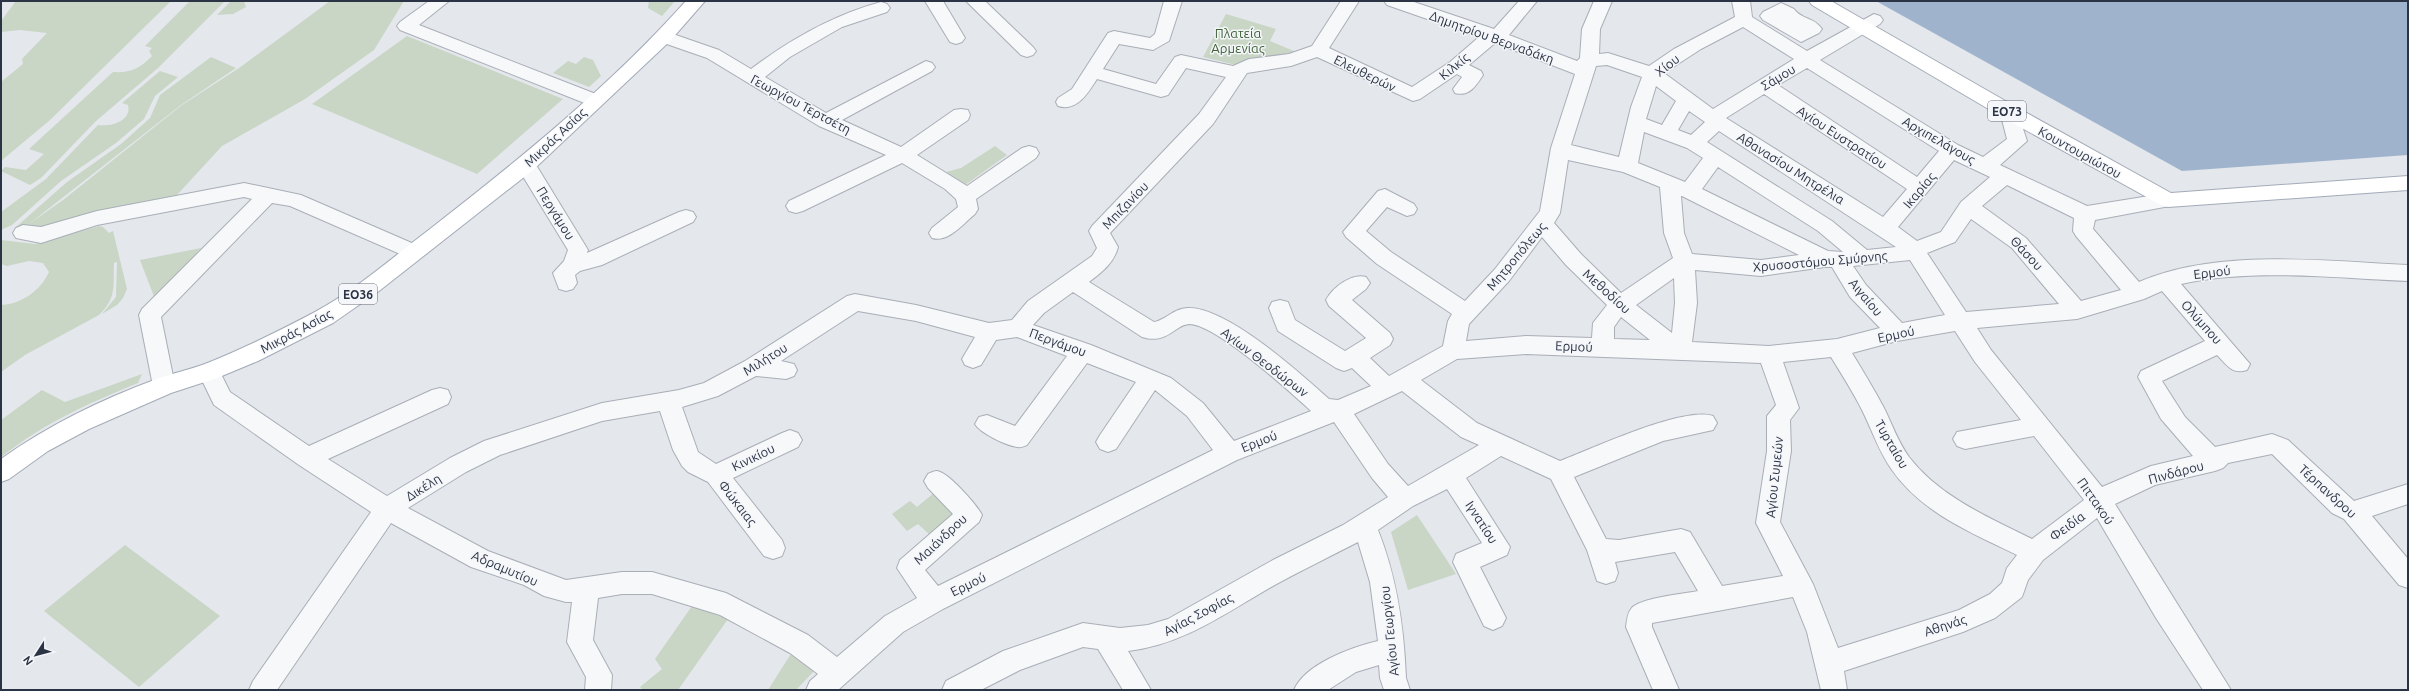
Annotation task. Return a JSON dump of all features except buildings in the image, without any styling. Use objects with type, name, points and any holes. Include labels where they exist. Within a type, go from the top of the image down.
[{"type":"main road","name":"ΕΟ36","points":[[664,37],[696,1]]},
{"type":"main road","name":"Κουντουριώτου","points":[[1818,1],[1868,24],[2155,178],[2202,199]]},
{"type":"main road","name":"Κουντουριώτου","points":[[1840,1],[1868,24],[2008,112],[2168,200],[2202,199],[2408,183]]},
{"type":"main road","name":"Μικράς Ασίας","points":[[1,472],[36,447],[65,431],[164,386],[209,372],[283,340],[325,317],[414,252],[526,165],[594,100],[664,37]]},
{"type":"street","points":[[440,1],[406,26],[594,100]]},
{"type":"street","points":[[934,1],[956,38]]},
{"type":"street","points":[[975,1],[1027,51]]},
{"type":"street","points":[[1065,102],[1079,93],[1114,37],[1153,44],[1162,37],[1173,1]]},
{"type":"street","points":[[1093,72],[1161,91],[1182,61],[1238,71],[1249,65],[1291,60],[1318,50],[1350,1]]},
{"type":"street","name":"Δημητρίου Βερναδάκη","points":[[1393,1],[1495,36],[1580,69],[1589,60]]},
{"type":"street","name":"Κιλκίς","points":[[1413,95],[1456,66],[1486,40],[1502,33],[1528,1]]},
{"type":"street","name":"Μητροπόλεως","points":[[1453,351],[1459,321],[1502,276],[1550,213],[1554,181],[1561,148],[1589,60],[1591,29],[1603,1]]},
{"type":"street","points":[[1741,1],[1744,20]]},
{"type":"street","points":[[751,78],[790,49],[836,23],[881,8]]},
{"type":"street","name":"Αρχιπελάγους","points":[[1744,20],[1805,60],[1951,150],[2085,214]]},
{"type":"street","name":"Χίου","points":[[1627,166],[1637,123],[1653,74],[1718,31],[1744,20]]},
{"type":"street","name":"Σάμου","points":[[1694,143],[1712,128],[1716,120],[1715,116],[1805,60],[1868,24]]},
{"type":"street","name":"Γεωργίου Τερτσέτη","points":[[664,37],[713,54],[751,78],[826,121],[903,155],[952,184],[967,202]]},
{"type":"street","name":"Ελευθερών","points":[[1318,50],[1413,95]]},
{"type":"street","name":"Αθανασίου Μητρέλια","points":[[1589,60],[1608,60],[1653,74],[1686,100],[1716,120],[1886,229],[1914,249],[1962,322]]},
{"type":"street","points":[[1456,66],[1474,75],[1462,89]]},
{"type":"street","points":[[826,121],[926,67]]},
{"type":"street","name":"Μπιζανίου","points":[[1018,328],[1037,306],[1073,282],[1108,253],[1108,247],[1101,238],[1099,231],[1206,119],[1222,98],[1238,71]]},
{"type":"street","name":"Αγίου Ευστρατίου","points":[[1764,85],[1920,188]]},
{"type":"street","points":[[1667,132],[1686,100]]},
{"type":"street","points":[[1984,166],[2017,141],[2008,112]]},
{"type":"street","points":[[796,206],[903,155],[961,115]]},
{"type":"street","points":[[1637,123],[1667,132],[1694,143],[1825,226],[1863,258]]},
{"type":"street","points":[[1561,148],[1569,153],[1627,166],[1680,188],[1832,260]]},
{"type":"street","name":"Ικαρίας","points":[[1886,229],[1951,150]]},
{"type":"street","points":[[939,232],[967,202],[1029,153]]},
{"type":"street","points":[[1680,350],[1685,315],[1684,260],[1674,233],[1680,188],[1715,157]]},
{"type":"street","name":"Περγάμου","points":[[526,165],[576,244],[578,254],[569,274],[594,259],[686,218]]},
{"type":"street","name":"Χρυσοστόμου Σμύρνης","points":[[1684,260],[1753,268],[1903,254],[1948,237],[1968,207],[2004,176]]},
{"type":"street","points":[[23,233],[41,235],[97,218],[244,190],[311,207],[414,252]]},
{"type":"street","points":[[1407,210],[1387,194],[1353,232],[1384,258],[1466,314]]},
{"type":"street","points":[[164,386],[150,315],[268,195]]},
{"type":"street","points":[[2136,293],[2083,231],[2085,214],[2168,200]]},
{"type":"street","name":"Θάσου","points":[[1968,207],[2006,231],[2019,243],[2077,310]]},
{"type":"street","name":"Μεθοδίου","points":[[1543,224],[1584,271],[1622,306],[1680,350]]},
{"type":"street","points":[[1604,347],[1603,325],[1622,306],[1684,260]]},
{"type":"street","name":"Αιγαίου","points":[[1832,260],[1858,291],[1897,332]]},
{"type":"street","name":"Ερμού","points":[[818,690],[894,624],[934,601],[1229,453],[1339,410],[1394,385],[1453,351],[1526,345],[1680,350],[1769,355],[1837,348],[1897,332],[1962,322],[2077,310],[2136,293],[2165,280],[2205,271],[2236,269],[2320,269],[2408,273]]},
{"type":"street","name":"Ολύμπου","points":[[2165,280],[2239,364]]},
{"type":"street","name":"Αγίων Θεοδώρων","points":[[1073,282],[1150,330],[1163,330],[1178,318],[1196,316],[1220,328],[1259,355],[1323,408],[1339,410]]},
{"type":"street","points":[[1280,308],[1286,325],[1344,362],[1354,358],[1382,339],[1337,300],[1358,283]]},
{"type":"street","name":"Περγάμου","points":[[855,302],[916,313],[989,332],[1018,328],[1083,351],[1151,378],[1165,384],[1187,401],[1229,453]]},
{"type":"street","name":"Μιλήτου","points":[[668,400],[704,393],[753,367],[855,302]]},
{"type":"street","name":"Πιττακού","points":[[1962,322],[1983,356],[2101,503],[2165,610],[2218,690]]},
{"type":"street","points":[[973,359],[989,332]]},
{"type":"street","points":[[2215,461],[2194,446],[2175,421],[2149,377],[2221,343]]},
{"type":"street","name":"Τυρταίου","points":[[1837,348],[1862,388],[1901,464],[1918,484],[1942,504],[2034,552]]},
{"type":"street","points":[[987,424],[1019,438],[1083,351]]},
{"type":"street","name":"Αγίου Συμεών","points":[[1769,355],[1788,408],[1778,416],[1779,451],[1768,523],[1800,584],[1820,632],[1829,663],[1834,690]]},
{"type":"street","points":[[1354,358],[1374,374],[1465,427],[1559,472],[1599,549],[1606,573]]},
{"type":"street","points":[[753,367],[786,370]]},
{"type":"street","name":"Αδραμυτίου","points":[[209,372],[222,398],[307,458],[387,509],[480,559],[532,578],[544,585],[566,591],[622,583],[652,583],[726,605],[799,644],[838,673]]},
{"type":"street","points":[[1108,442],[1151,378]]},
{"type":"street","points":[[307,458],[440,397]]},
{"type":"street","name":"Φώκαιας","points":[[668,400],[685,450],[690,459],[696,465],[716,475],[773,548]]},
{"type":"street","name":"Δικέλη","points":[[262,690],[387,509],[458,465],[492,448],[602,412],[668,400]]},
{"type":"street","points":[[1339,410],[1380,471],[1405,499]]},
{"type":"street","points":[[1559,472],[1661,432],[1705,423]]},
{"type":"street","points":[[1965,439],[2038,426]]},
{"type":"street","name":"Κινικίου","points":[[716,475],[790,440]]},
{"type":"street","points":[[1364,526],[1405,499],[1451,475],[1500,444]]},
{"type":"street","name":"Πινδάρου","points":[[2101,503],[2109,495],[2151,476],[2215,461],[2221,455],[2277,444]]},
{"type":"street","name":"Τέρπανδρου","points":[[2277,444],[2341,506],[2353,512],[2408,577]]},
{"type":"street","name":"Ιγνατίου","points":[[1451,475],[1498,547],[1465,562],[1493,618]]},
{"type":"street","name":"Μαιάνδρου","points":[[934,601],[909,568],[970,515],[936,481]]},
{"type":"street","points":[[2353,512],[2408,494]]},
{"type":"street","name":"Φειδία","points":[[2034,552],[2065,526],[2101,503]]},
{"type":"street","name":"Αγίας Σοφίας","points":[[956,690],[1022,655],[1083,635],[1106,639],[1134,639],[1160,634],[1174,629],[1282,568],[1364,526]]},
{"type":"street","name":"Αγίου Γεωργίου","points":[[1364,526],[1378,560],[1387,593],[1393,678],[1397,690]]},
{"type":"street","points":[[1599,549],[1619,551],[1681,540],[1716,599]]},
{"type":"street","name":"Αθηνάς","points":[[1829,663],[1963,620],[1986,610],[2010,592],[2016,576],[2034,552]]},
{"type":"street","points":[[1666,690],[1639,627],[1640,616],[1644,613],[1800,584]]},
{"type":"street","points":[[586,589],[580,642],[599,675],[598,690]]},
{"type":"street","points":[[1106,639],[1138,690]]},
{"type":"street","points":[[1307,690],[1343,664],[1376,654],[1392,651]]},
{"type":"green space","points":[[16,1],[171,1],[50,120],[1,161],[1,82],[23,64],[22,59],[47,33],[20,30],[1,32],[1,21]]},
{"type":"green space","points":[[190,1],[225,1],[158,68],[96,121],[41,178],[30,185],[1,171],[5,167],[26,170],[44,154],[29,149],[113,72],[129,71],[139,67],[148,60],[152,56],[149,51],[152,48],[145,46]]},
{"type":"green space","points":[[231,1],[244,1],[246,7],[233,14],[217,15]]},
{"type":"green space","points":[[330,1],[404,1],[374,50],[305,99],[222,146],[177,195],[114,211],[87,213],[42,230],[16,227],[67,182],[121,144],[150,118],[160,95],[211,57],[236,68],[181,105],[29,224],[63,200],[182,105],[239,68]]},
{"type":"green space","points":[[649,1],[675,1],[662,16],[648,8]]},
{"type":"green space","name":"Πλατεία Αρμενίας","points":[[1226,14],[1276,29],[1270,41],[1301,54],[1236,65],[1203,57]]},
{"type":"green space","points":[[407,36],[563,99],[477,174],[312,104]]},
{"type":"green space","points":[[584,57],[593,60],[601,76],[589,87],[553,73],[568,61],[576,64]]},
{"type":"green space","points":[[160,71],[178,77],[155,96],[144,119],[116,143],[61,181],[12,225],[1,230],[1,212],[46,179],[98,125],[114,124],[124,119],[127,115],[128,105],[122,103]]},
{"type":"green space","points":[[995,146],[1007,155],[965,185],[946,172],[961,168]]},
{"type":"green space","points":[[99,226],[103,227],[109,233],[113,231],[127,289],[123,298],[117,305],[102,314],[116,297],[117,262],[114,263],[114,285],[109,303],[99,315],[25,355],[1,372],[1,305],[16,302],[30,295],[46,279],[49,272],[43,263],[29,261],[7,266],[1,264],[1,240],[35,244]]},
{"type":"green space","points":[[201,248],[155,299],[140,260]]},
{"type":"green space","points":[[142,374],[138,383],[66,415],[34,434],[1,457],[1,420],[42,390],[65,402]]},
{"type":"green space","points":[[935,492],[956,513],[930,535],[918,524],[907,531],[892,514],[910,501],[917,507]]},
{"type":"green space","points":[[1417,515],[1456,574],[1408,590],[1391,532]]},
{"type":"green space","points":[[125,545],[220,616],[139,687],[44,611]]},
{"type":"green space","points":[[692,606],[728,619],[678,690],[643,690],[640,687],[662,669],[655,659]]},
{"type":"green space","points":[[794,649],[816,669],[796,690],[768,690]]},
{"type":"water","points":[[1876,1],[2408,1],[2408,155],[2182,171]]}]
